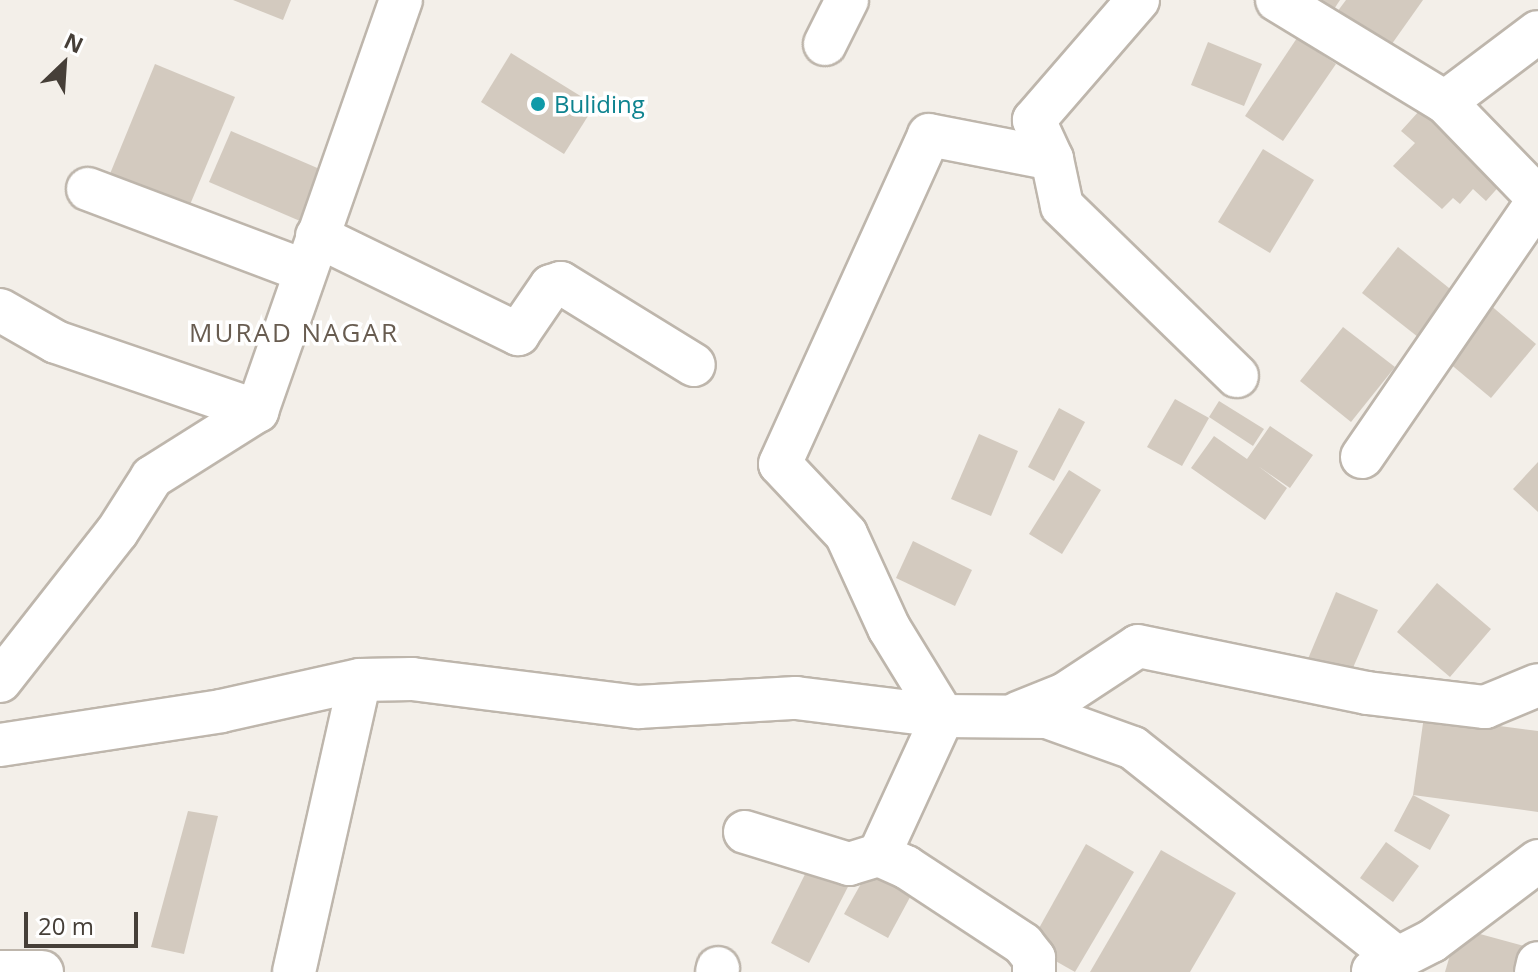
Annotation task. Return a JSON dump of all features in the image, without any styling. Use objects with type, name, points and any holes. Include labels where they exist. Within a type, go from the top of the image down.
[{"type":"street","points":[[0,681],[117,532],[152,477],[257,411],[401,0]]},
{"type":"street","points":[[825,44],[847,0]]},
{"type":"street","points":[[1138,0],[1034,120],[1052,159],[1062,206],[1237,376]]},
{"type":"street","points":[[1277,0],[1445,102],[1538,200],[1362,457]]},
{"type":"street","points":[[1445,102],[1538,32]]},
{"type":"street","points":[[943,716],[889,628],[846,534],[780,464],[929,135],[1052,159]]},
{"type":"street","points":[[88,189],[311,254],[518,334],[551,286],[561,283],[694,365]]},
{"type":"street","points":[[0,310],[56,342],[257,411]]},
{"type":"street","points":[[1018,713],[1065,694],[1138,646],[1169,648],[1219,664],[1367,693],[1485,707],[1538,685]]},
{"type":"street","points":[[0,745],[221,711],[360,680],[412,679],[638,707],[796,698],[943,716],[1018,713],[1047,717],[1133,748],[1384,964],[1432,941],[1538,861]]},
{"type":"street","points":[[294,972],[360,680]]},
{"type":"street","points":[[879,855],[943,716]]},
{"type":"street","points":[[745,832],[849,864],[879,855],[906,867],[1023,944],[1034,958],[1034,972]]},
{"type":"street","points":[[1536,972],[1538,963]]},
{"type":"street","points":[[0,972],[42,972]]},
{"type":"building","points":[[233,0],[291,0],[283,20]]},
{"type":"building","points":[[1306,0],[1340,0],[1325,23]]},
{"type":"building","points":[[1346,0],[1423,0],[1389,48],[1337,12]]},
{"type":"building","points":[[1297,38],[1336,64],[1283,141],[1245,116]]},
{"type":"building","points":[[1208,42],[1262,64],[1244,106],[1191,85]]},
{"type":"building","name":"Buliding","points":[[511,53],[595,105],[564,154],[481,102]]},
{"type":"building","points":[[155,64],[235,97],[184,219],[105,186]]},
{"type":"building","points":[[1429,100],[1511,173],[1486,201],[1473,189],[1460,204],[1453,198],[1442,209],[1393,166],[1415,143],[1401,131]]},
{"type":"building","points":[[231,131],[322,170],[300,221],[209,182]]},
{"type":"building","points":[[1263,149],[1314,180],[1270,253],[1218,222]]},
{"type":"building","points":[[1398,247],[1454,292],[1418,337],[1362,293]]},
{"type":"building","points":[[1482,298],[1536,344],[1491,398],[1436,352]]},
{"type":"building","points":[[1343,327],[1395,367],[1351,422],[1300,381]]},
{"type":"building","points":[[1175,399],[1209,418],[1182,466],[1147,447]]},
{"type":"building","points":[[1219,401],[1264,429],[1253,446],[1209,417]]},
{"type":"building","points":[[1059,408],[1085,422],[1054,481],[1028,467]]},
{"type":"building","points":[[1270,426],[1313,455],[1290,488],[1258,466],[1287,488],[1265,520],[1191,468],[1214,436],[1247,459]]},
{"type":"building","points":[[979,434],[1018,451],[991,516],[951,499]]},
{"type":"building","points":[[1538,462],[1538,512],[1513,489]]},
{"type":"building","points":[[1069,470],[1101,490],[1062,554],[1029,534]]},
{"type":"building","points":[[913,541],[972,570],[955,606],[896,578]]},
{"type":"building","points":[[1437,583],[1491,629],[1450,677],[1397,632]]},
{"type":"building","points":[[1336,592],[1378,610],[1346,684],[1305,666]]},
{"type":"building","points":[[1424,716],[1538,731],[1538,812],[1413,795]]},
{"type":"building","points":[[1413,795],[1450,815],[1430,850],[1394,831]]},
{"type":"building","points":[[188,811],[218,816],[184,954],[151,947]]},
{"type":"building","points":[[1386,842],[1419,866],[1393,902],[1360,878]]},
{"type":"building","points":[[1086,844],[1134,872],[1075,972],[1029,946]]},
{"type":"building","points":[[1161,850],[1236,893],[1190,972],[1090,972]]},
{"type":"building","points":[[814,856],[854,875],[809,963],[771,943]]},
{"type":"building","points":[[872,864],[915,888],[888,938],[844,914]]},
{"type":"building","points":[[1458,928],[1524,946],[1517,972],[1445,972]]},
{"type":"place","name":"Buliding","points":[[538,104]]},
{"type":"district","name":"MURAD NAGAR","points":[[294,333]]}]
